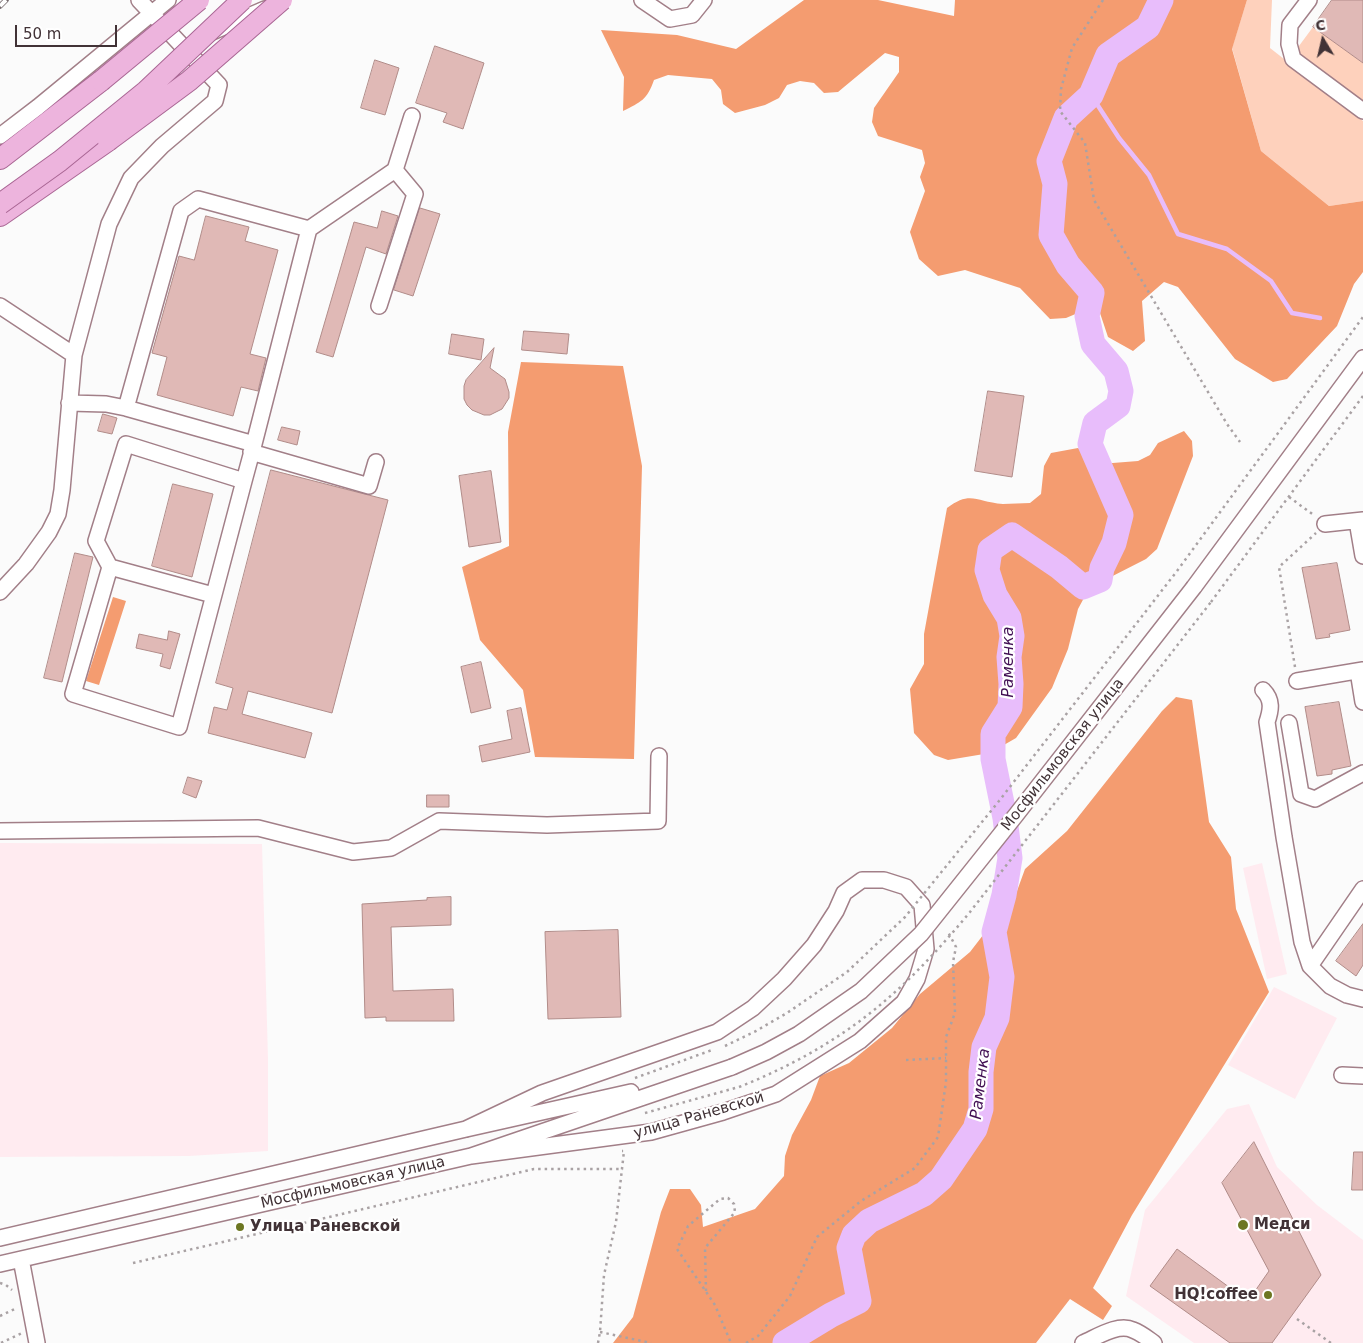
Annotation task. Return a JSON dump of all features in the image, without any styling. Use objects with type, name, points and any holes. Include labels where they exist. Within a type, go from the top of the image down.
[{"type":"main road","points":[[101,81],[177,0]]},
{"type":"main road","points":[[0,159],[101,81],[199,0]]},
{"type":"main road","points":[[0,204],[60,161],[146,91],[242,0]]},
{"type":"main road","points":[[0,216],[108,141],[189,81],[282,0]]},
{"type":"street","points":[[0,592],[26,564],[49,532],[58,514],[62,490],[74,355],[109,224],[132,178],[162,146],[215,101],[219,85],[138,0]]},
{"type":"street","points":[[0,136],[168,0]]},
{"type":"street","points":[[182,45],[287,0]]},
{"type":"street","points":[[644,1],[670,19],[692,15],[704,0]]},
{"type":"street","points":[[1309,0],[1290,25],[1289,44],[1293,59],[1363,112]]},
{"type":"street","points":[[244,481],[126,444],[96,541],[110,568],[73,694],[179,727],[253,448],[309,228],[395,170],[412,116]]},
{"type":"street","points":[[379,306],[415,194],[395,170]]},
{"type":"street","points":[[126,408],[181,211],[198,199],[309,228]]},
{"type":"street","points":[[0,306],[74,355]]},
{"type":"street","name":"Мосфильмовская улица","points":[[0,1264],[471,1156],[732,1066],[766,1052],[798,1034],[861,991],[921,934],[1194,587],[1363,358]]},
{"type":"street","points":[[69,403],[106,404],[126,408],[369,486],[376,462]]},
{"type":"street","points":[[1325,524],[1360,520],[1363,556]]},
{"type":"street","points":[[110,568],[214,595]]},
{"type":"street","points":[[1297,681],[1360,671],[1363,702]]},
{"type":"street","points":[[1264,690],[1269,695],[1271,705],[1267,722],[1302,942],[1310,966],[1330,986],[1347,995],[1363,999]]},
{"type":"street","points":[[1289,722],[1301,794],[1315,799],[1363,773]]},
{"type":"street","points":[[0,831],[258,828],[352,852],[391,848],[439,821],[547,825],[658,822],[659,756]]},
{"type":"street","name":"улица Раневской","points":[[466,1129],[542,1093],[717,1032],[753,1008],[784,979],[814,944],[836,912],[844,892],[862,880],[884,880],[906,887],[922,905],[926,949],[917,980],[904,1002],[860,1041],[776,1094],[723,1112],[652,1132],[471,1156]]},
{"type":"street","points":[[1310,966],[1363,889]]},
{"type":"street","points":[[1342,1075],[1363,1076]]},
{"type":"street","name":"Мосфильмовская улица","points":[[0,1238],[698,1077]]},
{"type":"street","points":[[20,1259],[37,1343]]},
{"type":"street","points":[[1083,1343],[1116,1329],[1128,1328],[1154,1343]]},
{"type":"path","points":[[1103,0],[1072,48],[1061,89],[1060,111],[1085,144],[1094,200],[1227,424],[1240,442]]},
{"type":"path","points":[[725,1046],[787,1013],[847,972],[905,917],[999,801],[1177,571],[1363,317]]},
{"type":"path","points":[[1211,602],[1363,396]]},
{"type":"path","points":[[1289,497],[1325,524],[1279,567],[1297,681]]},
{"type":"path","points":[[746,1343],[758,1336],[790,1296],[817,1237],[861,1201],[915,1168],[938,1137],[946,1082],[946,1037],[955,1013],[953,962],[956,947],[947,930]]},
{"type":"path","points":[[906,1060],[946,1058]]},
{"type":"path","points":[[637,1115],[739,1087]]},
{"type":"path","points":[[134,1263],[534,1169],[623,1170],[616,1222],[604,1275],[598,1343]]},
{"type":"path","points":[[706,1292],[705,1248],[735,1212],[734,1204],[728,1198],[720,1199],[688,1226],[677,1249],[706,1292],[715,1305],[731,1343]]},
{"type":"path","points":[[0,1283],[12,1290],[14,1295]]},
{"type":"path","points":[[15,1302],[16,1308]]},
{"type":"path","points":[[1297,1319],[1331,1343]]},
{"type":"path","points":[[1,1343],[34,1327]]},
{"type":"path","points":[[600,1332],[651,1343]]},
{"type":"shaded area","points":[[804,0],[878,0],[954,16],[955,0],[1247,0],[1232,49],[1261,151],[1329,206],[1363,201],[1363,272],[1354,284],[1337,326],[1287,379],[1273,382],[1235,359],[1178,287],[1164,282],[1142,301],[1145,341],[1133,351],[1108,337],[1099,310],[1085,310],[1066,318],[1050,319],[1020,288],[965,270],[938,276],[919,259],[910,232],[925,191],[920,177],[925,163],[922,150],[878,136],[872,122],[874,108],[899,72],[899,57],[885,53],[838,92],[824,93],[814,83],[800,81],[787,85],[779,98],[765,105],[735,113],[723,104],[721,90],[712,79],[668,75],[654,80],[643,100],[623,111],[624,77],[601,30],[677,35],[736,49]]},
{"type":"shaded area","points":[[1247,0],[1272,0],[1270,48],[1363,121],[1363,201],[1329,206],[1261,151],[1232,48]]},
{"type":"shaded area","points":[[1313,27],[1363,63],[1363,111],[1302,66],[1306,59],[1296,50]]},
{"type":"shaded area","points":[[521,362],[623,366],[642,466],[634,759],[535,757],[523,690],[480,640],[462,567],[509,546],[508,432]]},
{"type":"shaded area","points":[[1184,431],[1192,441],[1193,456],[1157,549],[1146,559],[1095,585],[1085,596],[1078,609],[1068,649],[1052,688],[1016,738],[990,753],[948,760],[934,755],[914,733],[910,689],[924,664],[924,634],[947,508],[968,498],[1003,504],[1030,503],[1041,494],[1044,466],[1051,453],[1078,448],[1100,464],[1138,461],[1150,455],[1158,443]]},
{"type":"shaded area","points":[[113,597],[126,601],[99,685],[86,681]]},
{"type":"shaded area","points":[[1176,697],[1192,700],[1209,822],[1231,857],[1236,909],[1269,992],[1132,1215],[1093,1288],[1112,1306],[1103,1320],[1070,1299],[1036,1343],[613,1343],[633,1317],[661,1212],[670,1189],[690,1189],[701,1205],[703,1227],[755,1209],[784,1176],[785,1156],[792,1135],[811,1100],[820,1076],[849,1063],[892,1028],[920,994],[970,952],[1017,891],[1025,869],[1067,831],[1162,711]]},
{"type":"shaded area","points":[[0,843],[262,844],[268,1059],[268,1151],[189,1156],[0,1157]]},
{"type":"shaded area","points":[[1262,863],[1287,974],[1267,979],[1243,868]]},
{"type":"shaded area","points":[[1274,987],[1337,1018],[1295,1099],[1228,1065]]},
{"type":"shaded area","name":"Медси","points":[[1249,1104],[1277,1167],[1317,1205],[1363,1240],[1363,1343],[1194,1343],[1126,1296],[1145,1210],[1227,1109]]},
{"type":"building","points":[[1332,0],[1363,0],[1363,63],[1313,27]]},
{"type":"building","points":[[435,46],[484,63],[463,129],[443,122],[447,113],[416,103]]},
{"type":"building","points":[[375,60],[399,68],[385,115],[361,108]]},
{"type":"building","points":[[420,208],[440,214],[413,296],[394,290]]},
{"type":"building","points":[[382,211],[398,216],[386,254],[366,247],[333,357],[316,352],[354,222],[377,228]]},
{"type":"building","points":[[206,216],[249,227],[245,241],[278,250],[250,354],[266,358],[258,391],[241,387],[233,416],[157,395],[167,357],[152,353],[179,256],[194,260]]},
{"type":"building","points":[[524,331],[569,334],[567,354],[522,350]]},
{"type":"building","points":[[452,334],[484,339],[481,360],[449,354]]},
{"type":"building","points":[[494,348],[490,368],[505,379],[509,398],[502,409],[490,415],[484,415],[472,410],[467,405],[464,399],[464,386],[466,380]]},
{"type":"building","points":[[988,391],[1024,396],[1012,477],[975,471]]},
{"type":"building","points":[[103,414],[117,418],[112,434],[98,431]]},
{"type":"building","points":[[282,427],[300,431],[297,445],[278,440]]},
{"type":"building","points":[[271,470],[388,500],[332,713],[248,691],[242,714],[312,733],[305,758],[208,733],[214,707],[227,710],[233,688],[216,683]]},
{"type":"building","points":[[491,471],[501,542],[469,547],[459,476]]},
{"type":"building","points":[[173,484],[213,494],[192,577],[152,566]]},
{"type":"building","points":[[75,553],[93,557],[62,682],[44,678]]},
{"type":"building","points":[[1337,563],[1350,630],[1329,634],[1330,637],[1316,639],[1302,568]]},
{"type":"building","points":[[169,631],[180,634],[170,669],[160,666],[163,654],[136,648],[139,634],[167,640]]},
{"type":"building","points":[[481,662],[491,708],[471,713],[461,667]]},
{"type":"building","points":[[1339,702],[1351,766],[1332,770],[1332,774],[1317,776],[1305,707]]},
{"type":"building","points":[[521,708],[530,752],[482,762],[479,746],[512,739],[507,711]]},
{"type":"building","points":[[188,777],[202,781],[196,798],[183,793]]},
{"type":"building","points":[[427,795],[449,795],[449,807],[427,807]]},
{"type":"building","points":[[451,897],[451,925],[391,927],[393,991],[453,989],[454,1021],[386,1021],[386,1017],[365,1018],[362,904]]},
{"type":"building","points":[[1363,924],[1363,965],[1356,976],[1336,961]]},
{"type":"building","points":[[618,930],[621,1017],[548,1019],[545,932]]},
{"type":"building","points":[[1254,1142],[1321,1275],[1272,1343],[1230,1343],[1150,1286],[1177,1249],[1248,1301],[1269,1271],[1222,1183]]},
{"type":"building","points":[[1354,1152],[1363,1152],[1363,1190],[1352,1190]]},
{"type":"waterway","name":"Раменка","points":[[785,1343],[831,1315],[859,1301],[849,1248],[854,1235],[869,1221],[924,1194],[941,1179],[975,1129],[981,1109],[981,1072],[984,1047],[997,1018],[1002,977],[994,932],[1004,895],[1010,858],[1005,818],[993,759],[993,734],[1010,707],[1009,657],[1012,636],[1009,618],[995,595],[987,570],[990,550],[1012,535],[1059,567],[1083,587],[1100,580],[1102,568],[1114,543],[1121,515],[1090,444],[1095,423],[1118,406],[1121,391],[1116,371],[1093,344],[1087,316],[1092,293],[1068,265],[1051,235],[1055,184],[1049,161],[1066,118],[1091,95],[1108,55],[1148,27],[1161,0]]},
{"type":"waterway","points":[[1091,95],[1119,138],[1149,175],[1178,234],[1227,249],[1271,281],[1292,313],[1320,318]]},
{"type":"railway","points":[[0,6],[6,0]]},
{"type":"place","name":"Медси","points":[[1243,1225]]},
{"type":"place","name":"Улица Раневской","points":[[240,1227]]},
{"type":"place","name":"HQ!coffee","points":[[1268,1295]]}]
